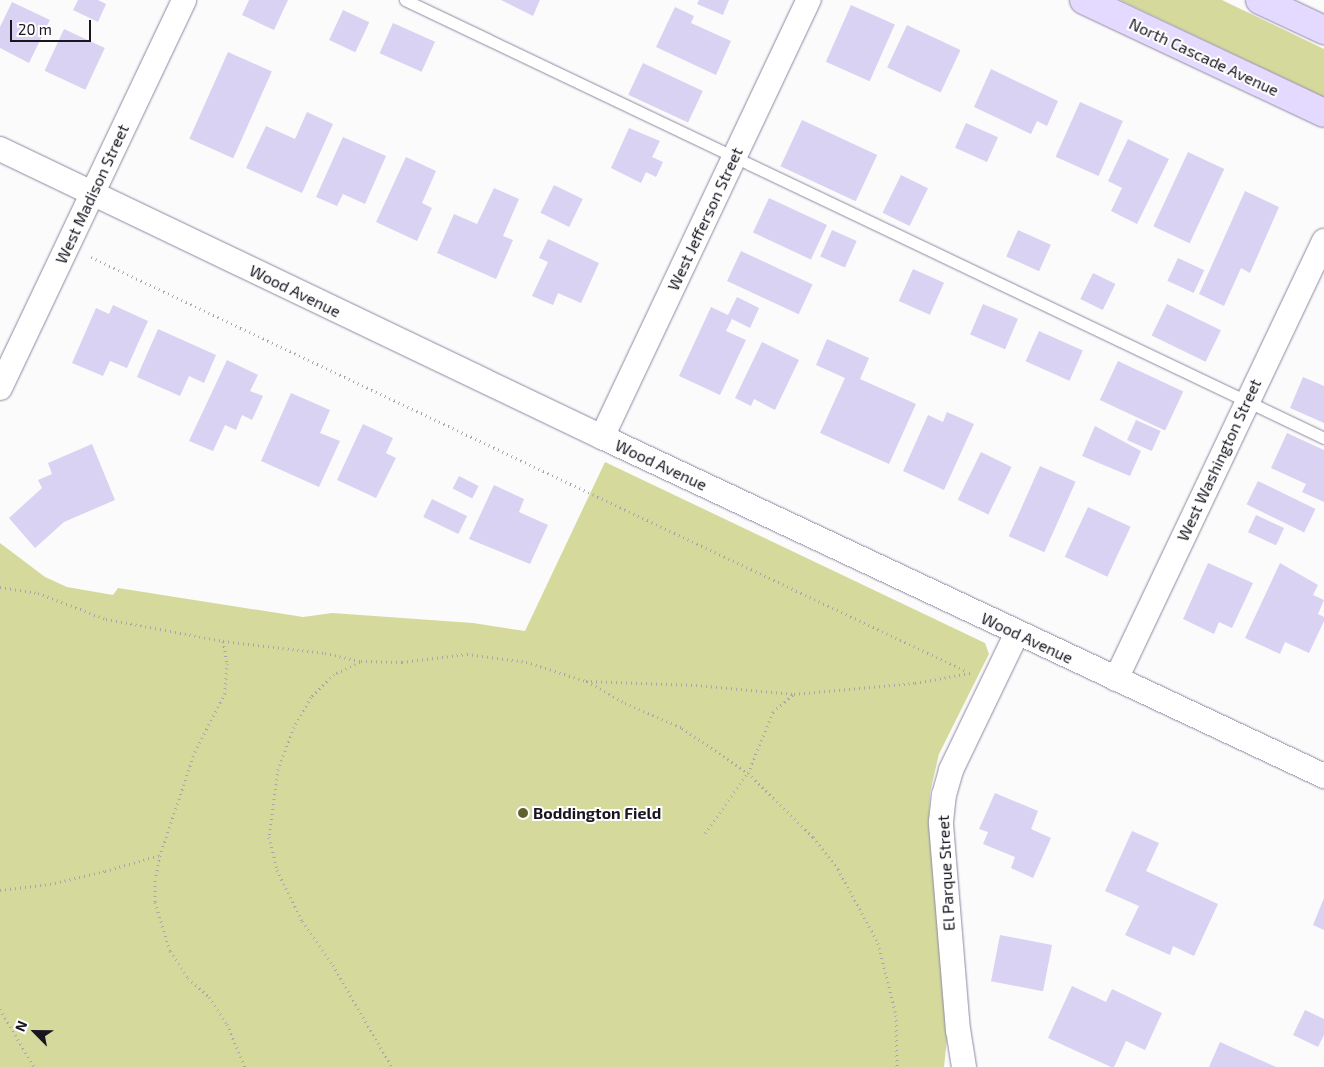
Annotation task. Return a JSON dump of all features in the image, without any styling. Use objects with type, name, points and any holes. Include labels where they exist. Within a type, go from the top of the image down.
[{"type":"main road","name":"North Cascade Avenue","points":[[1084,0],[1324,113]]},
{"type":"main road","points":[[1260,0],[1324,30]]},
{"type":"street","name":"West Madison Street","points":[[0,388],[184,0]]},
{"type":"street","name":"West Jefferson Street","points":[[602,437],[809,0]]},
{"type":"street","name":"Wood Avenue","points":[[0,150],[602,437],[1324,776]]},
{"type":"street","name":"West Washington Street","points":[[1116,679],[1324,241]]},
{"type":"street","name":"El Parque Street","points":[[964,1067],[958,1032],[941,822],[944,795],[951,770],[1017,633]]},
{"type":"lane","points":[[405,0],[1324,438]]},
{"type":"path","points":[[68,246],[992,682]]},
{"type":"path","points":[[0,586],[38,593],[106,619],[223,642],[325,653],[361,661],[402,662],[467,654],[526,662],[586,681],[625,703],[682,728],[748,773],[813,836],[838,869],[878,944],[896,1015],[897,1067]]},
{"type":"path","points":[[223,642],[227,663],[225,693],[195,751],[160,855],[155,880],[155,902],[170,951],[188,978],[209,997],[228,1024],[245,1067]]},
{"type":"path","points":[[361,661],[334,674],[311,697],[294,727],[278,769],[269,836],[277,870],[302,921],[333,965],[392,1067]]},
{"type":"path","points":[[586,681],[696,685],[794,694],[915,683],[967,671]]},
{"type":"path","points":[[706,833],[748,773],[773,712],[794,694]]},
{"type":"path","points":[[0,890],[59,882],[160,855]]},
{"type":"path","points":[[0,1009],[34,1067]]},
{"type":"green space","points":[[1120,0],[1222,0],[1324,49],[1324,97]]},
{"type":"green space","points":[[605,462],[985,643],[989,654],[939,754],[930,793],[929,821],[947,1040],[944,1067],[0,1067],[0,543],[45,577],[67,587],[113,595],[118,588],[303,617],[332,613],[473,623],[525,631]]},
{"type":"building","points":[[78,0],[98,0],[106,4],[98,22],[73,10]]},
{"type":"building","points":[[249,0],[288,0],[274,30],[242,15]]},
{"type":"building","points":[[501,0],[540,0],[533,16]]},
{"type":"building","points":[[699,0],[729,0],[723,15],[697,4]]},
{"type":"building","points":[[12,2],[50,20],[29,63],[0,48],[0,27]]},
{"type":"building","points":[[851,5],[895,25],[870,81],[826,62]]},
{"type":"building","points":[[675,7],[694,16],[691,23],[731,41],[716,75],[656,47]]},
{"type":"building","points":[[343,10],[369,22],[355,52],[329,40]]},
{"type":"building","points":[[393,23],[435,42],[422,72],[380,53]]},
{"type":"building","points":[[907,25],[960,50],[941,93],[887,68]]},
{"type":"building","points":[[64,29],[105,48],[85,90],[45,71]]},
{"type":"building","points":[[228,52],[272,72],[233,158],[189,139]]},
{"type":"building","points":[[643,63],[703,91],[688,123],[628,95]]},
{"type":"building","points":[[991,69],[1058,101],[1047,126],[1037,121],[1031,134],[974,107]]},
{"type":"building","points":[[1080,102],[1123,121],[1099,176],[1056,157]]},
{"type":"building","points":[[307,112],[333,124],[302,193],[246,168],[266,126],[295,139]]},
{"type":"building","points":[[802,120],[877,155],[856,201],[780,166]]},
{"type":"building","points":[[966,123],[998,137],[987,162],[955,148]]},
{"type":"building","points":[[629,128],[660,141],[652,157],[663,162],[656,177],[646,172],[641,183],[611,168]]},
{"type":"building","points":[[343,137],[386,156],[365,204],[343,194],[337,206],[316,197]]},
{"type":"building","points":[[1128,139],[1169,159],[1137,224],[1111,211],[1122,188],[1108,181]]},
{"type":"building","points":[[1188,152],[1224,169],[1190,243],[1153,226]]},
{"type":"building","points":[[406,157],[436,171],[422,203],[432,208],[417,241],[376,222]]},
{"type":"building","points":[[901,175],[928,188],[910,226],[883,213]]},
{"type":"building","points":[[554,185],[583,199],[569,227],[540,213]]},
{"type":"building","points":[[494,188],[519,199],[503,236],[513,240],[496,279],[437,253],[454,214],[477,224]]},
{"type":"building","points":[[1245,191],[1279,207],[1250,273],[1241,268],[1224,306],[1199,294]]},
{"type":"building","points":[[769,198],[827,225],[811,259],[753,232]]},
{"type":"building","points":[[832,230],[857,241],[845,267],[820,256]]},
{"type":"building","points":[[1018,230],[1051,245],[1039,271],[1006,256]]},
{"type":"building","points":[[548,239],[599,263],[581,303],[558,293],[553,305],[532,296],[548,262],[539,258]]},
{"type":"building","points":[[741,251],[813,284],[799,314],[727,281]]},
{"type":"building","points":[[1178,258],[1204,270],[1194,293],[1167,281]]},
{"type":"building","points":[[913,269],[944,283],[930,315],[899,301]]},
{"type":"building","points":[[1093,273],[1115,284],[1103,310],[1080,299]]},
{"type":"building","points":[[737,297],[759,308],[750,328],[732,319],[726,331],[746,340],[720,395],[679,376],[711,307],[728,315]]},
{"type":"building","points":[[983,304],[1018,319],[1005,349],[970,334]]},
{"type":"building","points":[[1167,304],[1221,330],[1206,362],[1152,335]]},
{"type":"building","points":[[113,305],[148,321],[127,368],[110,361],[103,376],[72,363],[96,308],[109,314]]},
{"type":"building","points":[[158,329],[216,355],[204,383],[189,376],[180,396],[137,377]]},
{"type":"building","points":[[1039,331],[1083,351],[1069,381],[1026,361]]},
{"type":"building","points":[[827,339],[869,358],[860,379],[916,404],[889,464],[820,433],[845,378],[816,365]]},
{"type":"building","points":[[762,342],[799,360],[775,410],[754,399],[751,406],[735,398]]},
{"type":"building","points":[[227,360],[258,375],[250,391],[263,396],[252,420],[242,415],[236,430],[225,425],[213,451],[189,441]]},
{"type":"building","points":[[1118,361],[1183,391],[1165,430],[1100,400]]},
{"type":"building","points":[[1303,377],[1324,386],[1324,423],[1290,408]]},
{"type":"building","points":[[291,393],[330,410],[320,433],[340,441],[319,487],[261,461]]},
{"type":"building","points":[[947,412],[974,424],[944,490],[903,471],[928,415],[943,422]]},
{"type":"building","points":[[1136,420],[1161,431],[1152,451],[1127,440]]},
{"type":"building","points":[[363,424],[393,438],[386,453],[396,458],[376,498],[337,480]]},
{"type":"building","points":[[1095,426],[1141,451],[1130,476],[1082,456]]},
{"type":"building","points":[[1287,433],[1324,450],[1324,502],[1302,492],[1306,484],[1271,468]]},
{"type":"building","points":[[92,444],[115,500],[64,522],[35,548],[9,518],[42,488],[38,480],[52,474],[48,463]]},
{"type":"building","points":[[981,452],[1012,467],[988,515],[958,500]]},
{"type":"building","points":[[1040,466],[1076,482],[1044,552],[1009,536]]},
{"type":"building","points":[[459,476],[479,486],[472,498],[453,488]]},
{"type":"building","points":[[1258,481],[1316,509],[1304,532],[1247,504]]},
{"type":"building","points":[[494,485],[524,499],[519,512],[548,525],[530,564],[469,539]]},
{"type":"building","points":[[432,499],[467,516],[458,534],[423,517]]},
{"type":"building","points":[[1088,507],[1131,527],[1107,577],[1065,557]]},
{"type":"building","points":[[1256,515],[1284,528],[1276,545],[1248,532]]},
{"type":"building","points":[[1208,563],[1253,583],[1232,628],[1219,622],[1214,634],[1183,619]]},
{"type":"building","points":[[1280,563],[1318,585],[1313,595],[1324,600],[1318,614],[1324,617],[1324,621],[1309,653],[1285,642],[1280,654],[1245,638]]},
{"type":"building","points":[[995,793],[1038,811],[1031,829],[1051,838],[1033,878],[1011,868],[1015,857],[983,844],[988,832],[979,829]]},
{"type":"building","points":[[1132,831],[1159,843],[1146,871],[1218,904],[1194,956],[1173,946],[1170,955],[1125,935],[1139,906],[1105,891]]},
{"type":"building","points":[[1324,898],[1324,930],[1313,925]]},
{"type":"building","points":[[1000,935],[1052,945],[1043,991],[991,981]]},
{"type":"building","points":[[1072,986],[1106,1002],[1112,989],[1162,1013],[1145,1050],[1126,1041],[1114,1067],[1111,1067],[1048,1038]]},
{"type":"building","points":[[1305,1010],[1324,1019],[1324,1035],[1318,1047],[1293,1035]]},
{"type":"building","points":[[1220,1042],[1276,1067],[1209,1067]]},
{"type":"place","name":"Boddington Field","points":[[523,813]]}]
